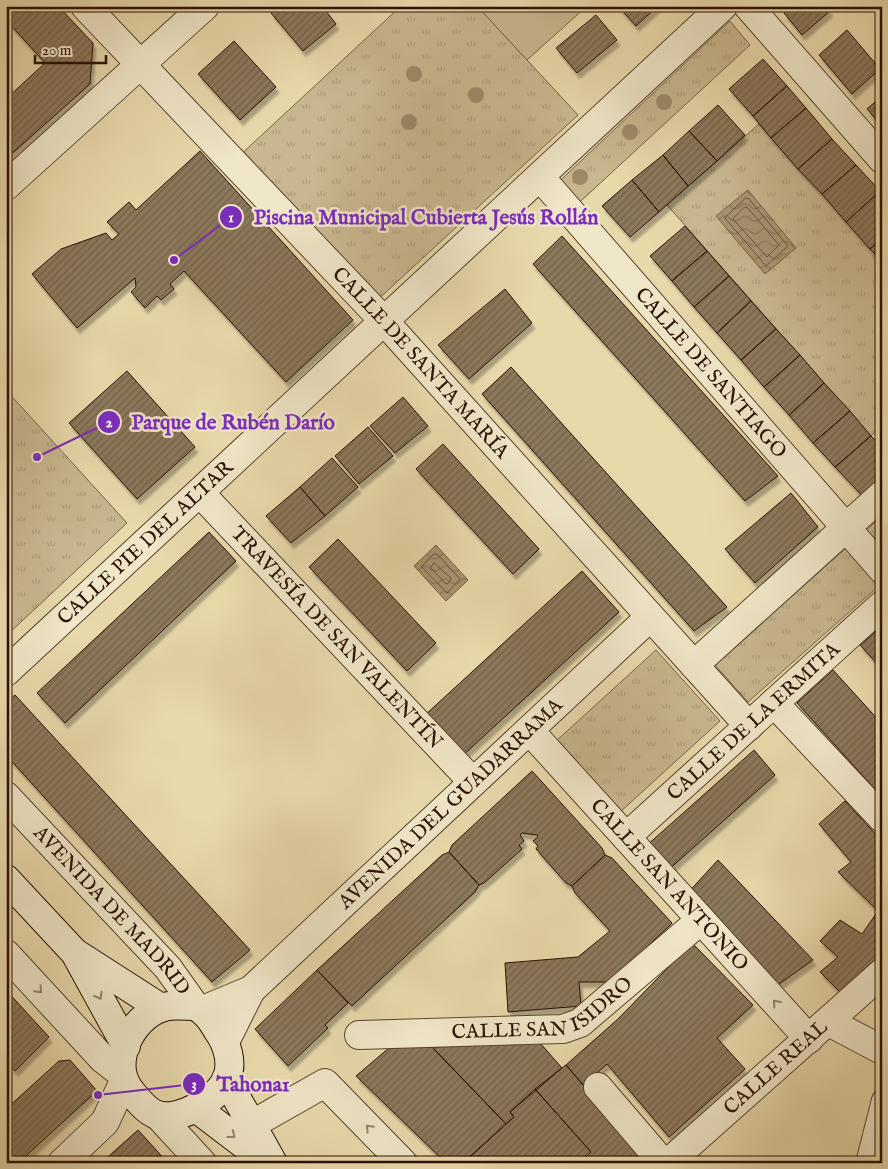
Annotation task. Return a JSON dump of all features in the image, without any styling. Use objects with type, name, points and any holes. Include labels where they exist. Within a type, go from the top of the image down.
[{"type":"street","name":"CALLE DE SANTA MARÍA","points":[[85,6],[384,321],[749,726]]},
{"type":"street","points":[[6,186],[205,6]]},
{"type":"street","name":"CALLE PIE DEL ALTAR","points":[[6,672],[723,6]]},
{"type":"street","points":[[748,6],[882,159]]},
{"type":"street","name":"CALLE DE SANTIAGO","points":[[540,177],[847,526],[882,569]]},
{"type":"street","name":"TRAVESÍA DE SAN VALENTÍN","points":[[200,493],[473,782]]},
{"type":"street","points":[[694,664],[882,495]]},
{"type":"street","name":"CALLE DE LA ERMITA","points":[[626,837],[882,605]]},
{"type":"street","name":"AVENIDA DEL GUADARRAMA","points":[[225,1042],[251,990],[650,617]]},
{"type":"street","points":[[774,703],[882,818]]},
{"type":"street","name":"CALLE SAN ANTONIO","points":[[529,730],[701,920],[819,1030]]},
{"type":"street","name":"AVENIDA DE MADRID","points":[[6,796],[168,968],[199,1008]]},
{"type":"street","name":"AVENIDA DE MADRID","points":[[6,879],[75,953],[126,1046]]},
{"type":"street","name":"CALLE SAN ISIDRO","points":[[359,1035],[563,1029],[580,1023],[701,920]]},
{"type":"street","name":"AVENIDA DE MADRID","points":[[75,953],[161,1008]]},
{"type":"street","points":[[6,954],[122,1077],[139,1101],[154,1113],[202,1163]]},
{"type":"street","name":"CALLE REAL","points":[[668,1163],[882,973]]},
{"type":"street","name":"AVENIDA DEL GUADARRAMA","points":[[199,1008],[251,990]]},
{"type":"street","points":[[62,1163],[105,1122],[122,1077],[122,1059],[132,1032],[146,1017],[161,1008],[199,1008],[225,1042],[228,1054],[226,1079],[214,1095],[196,1108],[173,1115],[154,1113],[105,1122]]},
{"type":"street","points":[[819,1030],[882,1050]]},
{"type":"street","points":[[226,1079],[273,1163]]},
{"type":"street","points":[[251,1125],[324,1083],[403,1163]]},
{"type":"street","points":[[598,1087],[663,1163]]},
{"type":"street","points":[[866,1163],[882,1100]]},
{"type":"street","points":[[196,1108],[267,1163]]},
{"type":"green space","points":[[401,6],[477,6],[578,115],[373,304],[238,157]]},
{"type":"green space","points":[[477,6],[587,6],[527,60]]},
{"type":"green space","points":[[730,21],[750,45],[570,211],[551,189]]},
{"type":"green space","points":[[759,124],[882,259],[882,426],[871,436],[667,205]]},
{"type":"green space","points":[[6,390],[127,523],[6,636]]},
{"type":"green space","points":[[882,516],[882,583],[748,702],[715,665]]},
{"type":"green space","points":[[656,650],[720,721],[619,813],[555,742]]},
{"type":"water","points":[[748,190],[796,248],[765,274],[716,216]]},
{"type":"water","points":[[436,545],[468,580],[446,601],[414,566]]},
{"type":"building","points":[[6,6],[58,6],[93,43],[90,84],[6,159],[6,99],[45,63],[6,20]]},
{"type":"building","points":[[279,6],[322,6],[336,24],[303,51],[271,13]]},
{"type":"building","points":[[618,6],[658,6],[636,26]]},
{"type":"building","points":[[792,6],[826,6],[830,11],[802,35],[784,13]]},
{"type":"building","points":[[596,15],[617,40],[577,73],[556,48]]},
{"type":"building","points":[[847,30],[880,69],[852,94],[819,55]]},
{"type":"building","points":[[234,41],[276,87],[240,120],[198,74]]},
{"type":"building","points":[[763,59],[787,86],[753,116],[729,89]]},
{"type":"building","points":[[787,86],[806,108],[771,138],[753,116]]},
{"type":"building","points":[[882,96],[882,126],[867,109]]},
{"type":"building","points":[[718,105],[745,135],[717,161],[689,131]]},
{"type":"building","points":[[806,108],[832,139],[798,169],[771,138]]},
{"type":"building","points":[[689,131],[717,161],[688,186],[663,155]]},
{"type":"building","points":[[832,139],[856,165],[822,194],[798,169]]},
{"type":"building","points":[[200,151],[353,320],[286,382],[184,271],[170,284],[174,289],[161,300],[157,296],[145,308],[131,292],[136,287],[135,278],[77,328],[32,274],[61,249],[106,233],[112,240],[119,234],[107,222],[129,202],[136,210]]},
{"type":"building","points":[[663,155],[688,186],[659,212],[632,180]]},
{"type":"building","points":[[856,165],[880,191],[846,222],[822,194]]},
{"type":"building","points":[[632,180],[659,212],[630,237],[602,206]]},
{"type":"building","points":[[880,191],[882,239],[870,249],[846,222]]},
{"type":"building","points":[[685,226],[707,251],[672,281],[650,256]]},
{"type":"building","points":[[562,236],[778,476],[745,501],[533,264]]},
{"type":"building","points":[[882,239],[882,261],[870,249]]},
{"type":"building","points":[[707,251],[729,276],[694,307],[672,281]]},
{"type":"building","points":[[729,276],[751,301],[717,333],[694,307]]},
{"type":"building","points":[[505,289],[532,323],[469,379],[438,345]]},
{"type":"building","points":[[751,301],[776,329],[741,360],[717,333]]},
{"type":"building","points":[[776,329],[800,355],[764,387],[741,360]]},
{"type":"building","points":[[800,355],[824,383],[789,415],[764,387]]},
{"type":"building","points":[[511,367],[727,607],[694,631],[482,394]]},
{"type":"building","points":[[127,371],[195,447],[137,499],[69,423]]},
{"type":"building","points":[[824,383],[850,411],[813,443],[789,415]]},
{"type":"building","points":[[403,397],[428,426],[395,453],[370,426]]},
{"type":"building","points":[[850,411],[871,436],[835,467],[813,443]]},
{"type":"building","points":[[368,427],[393,456],[359,484],[335,456]]},
{"type":"building","points":[[871,436],[882,447],[882,495],[871,505],[835,467]]},
{"type":"building","points":[[443,444],[539,549],[513,574],[416,469]]},
{"type":"building","points":[[332,458],[358,487],[325,516],[300,487]]},
{"type":"building","points":[[300,487],[325,516],[291,543],[266,516]]},
{"type":"building","points":[[791,493],[818,527],[755,583],[725,549]]},
{"type":"building","points":[[209,532],[236,561],[65,723],[37,693]]},
{"type":"building","points":[[338,539],[436,643],[407,671],[309,567]]},
{"type":"building","points":[[582,571],[619,612],[461,757],[424,716]]},
{"type":"building","points":[[882,626],[882,669],[860,645]]},
{"type":"building","points":[[833,670],[882,724],[882,797],[797,703]]},
{"type":"building","points":[[15,695],[250,950],[212,982],[6,755],[6,702]]},
{"type":"building","points":[[754,750],[775,775],[666,872],[645,847]]},
{"type":"building","points":[[532,771],[602,848],[605,855],[572,886],[565,882],[536,849],[538,846],[533,841],[538,837],[537,835],[522,833],[520,835],[524,841],[519,845],[522,849],[484,883],[479,885],[449,852],[452,845]]},
{"type":"building","points":[[845,801],[882,841],[882,955],[840,992],[820,972],[838,957],[820,941],[840,920],[862,934],[878,911],[838,872],[851,862],[819,824]]},
{"type":"building","points":[[449,852],[479,885],[475,892],[352,1006],[317,970],[442,855]]},
{"type":"building","points":[[605,855],[612,858],[672,923],[610,982],[579,982],[581,1006],[508,1012],[505,963],[578,957],[610,931],[575,893],[572,886]]},
{"type":"building","points":[[718,860],[813,960],[775,987],[684,897]]},
{"type":"building","points":[[692,943],[753,1005],[717,1038],[745,1069],[669,1137],[607,1064],[583,1085],[566,1065],[618,1019]]},
{"type":"building","points":[[317,970],[348,1003],[325,1025],[328,1028],[288,1066],[255,1029]]},
{"type":"building","points":[[6,990],[49,1037],[15,1071],[6,1061]]},
{"type":"building","points":[[540,1043],[562,1068],[510,1112],[514,1117],[506,1124],[432,1047]]},
{"type":"building","points":[[390,1047],[432,1047],[506,1124],[463,1163],[446,1163],[356,1076]]},
{"type":"building","points":[[70,1060],[97,1091],[18,1163],[6,1163],[6,1109],[59,1061]]},
{"type":"building","points":[[566,1065],[645,1157],[638,1163],[580,1163],[591,1152],[535,1089]]},
{"type":"building","points":[[535,1089],[591,1152],[580,1163],[463,1163],[514,1117],[510,1112]]},
{"type":"building","points":[[138,1130],[168,1163],[101,1163]]},
{"type":"place","name":"Piscina Municipal Cubierta Jesús Rollán","points":[[174,260]]},
{"type":"place","name":"Parque de Rubén Darío","points":[[37,457]]},
{"type":"place","name":"Tahona1","points":[[98,1095]]}]
